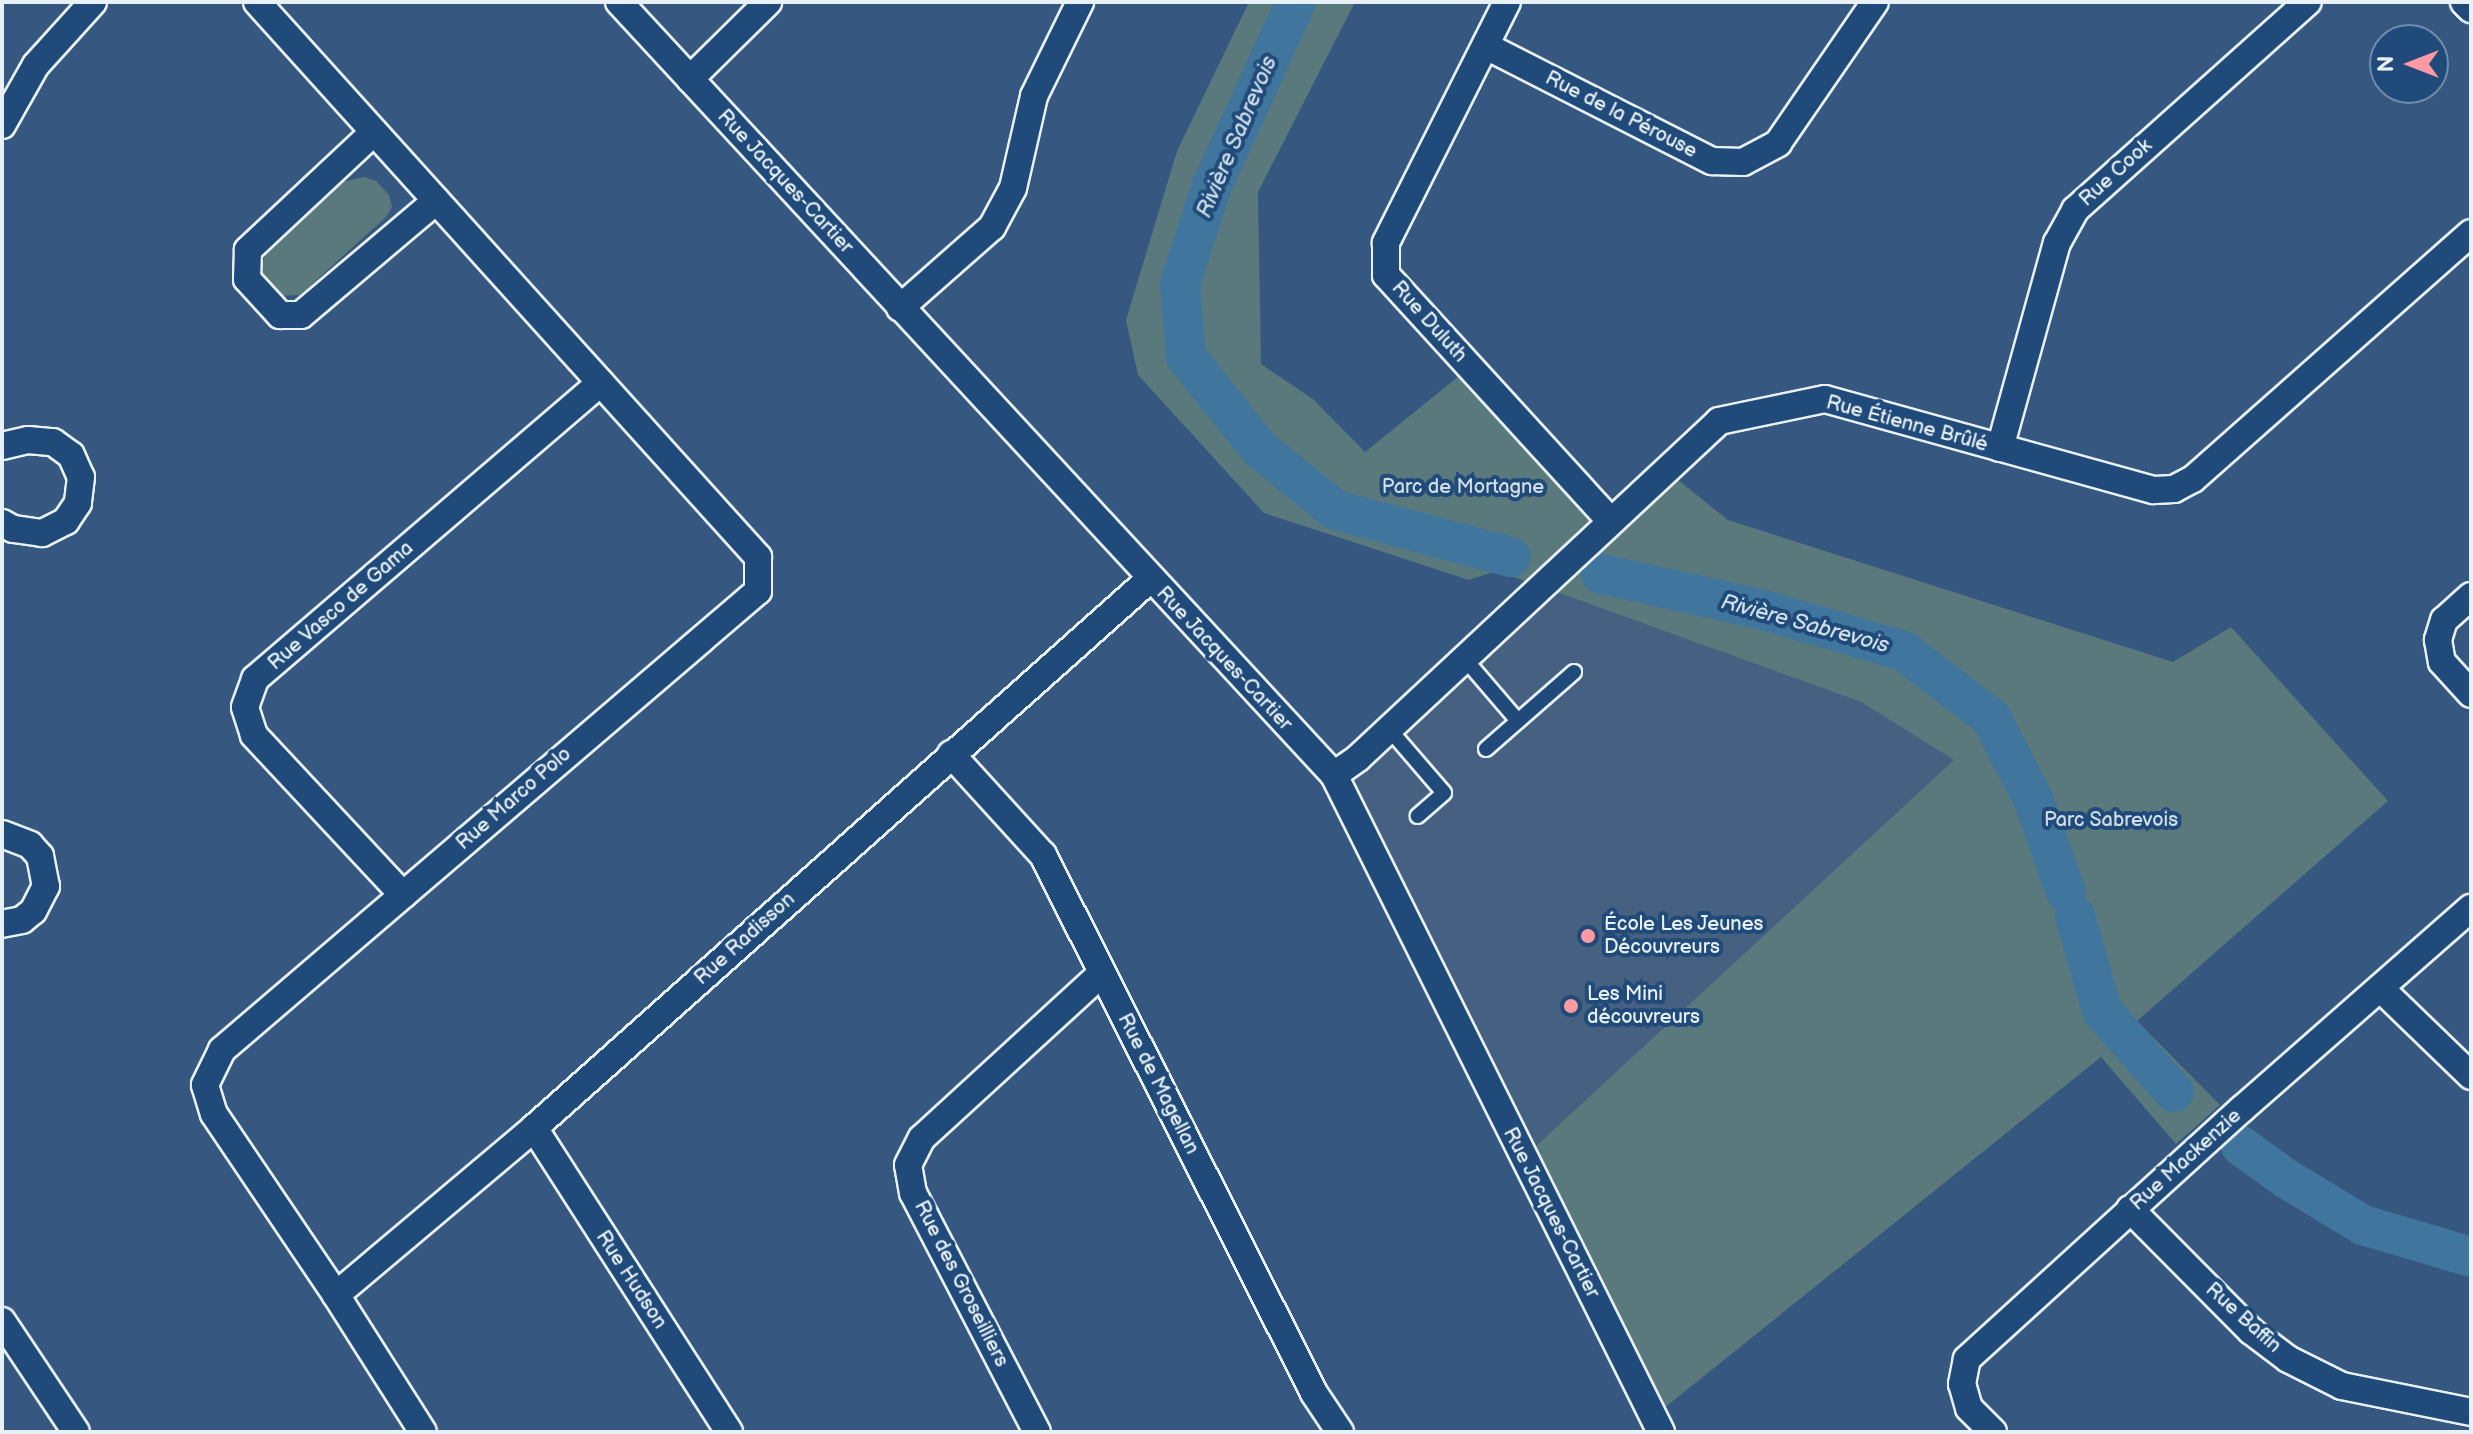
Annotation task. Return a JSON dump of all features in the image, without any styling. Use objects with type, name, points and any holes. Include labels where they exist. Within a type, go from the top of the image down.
[{"type":"street","points":[[2,125],[36,65],[93,2]]},
{"type":"street","name":"Rue Marco Polo","points":[[257,2],[758,557],[758,591],[222,1050],[205,1085],[214,1114],[336,1295],[423,1432]]},
{"type":"street","name":"Rue Jacques-Cartier","points":[[619,2],[1334,775],[1661,1432]]},
{"type":"street","points":[[690,79],[768,2]]},
{"type":"street","points":[[900,308],[992,227],[1013,188],[1034,96],[1080,2]]},
{"type":"street","name":"Rue Duluth","points":[[1507,2],[1386,243],[1386,275],[1611,521]]},
{"type":"street","name":"Rue de la Pérouse","points":[[1486,46],[1712,161],[1743,162],[1778,143],[1875,2]]},
{"type":"street","name":"Rue Cook","points":[[2000,448],[2057,243],[2075,210],[2308,2]]},
{"type":"street","points":[[2464,2],[2471,9]]},
{"type":"street","points":[[374,132],[248,250],[247,279],[280,315],[301,315],[436,201]]},
{"type":"street","name":"Rue Étienne Brûlé","points":[[1334,775],[1389,729],[1719,421],[1825,399],[2154,490],[2174,489],[2193,479],[2471,233]]},
{"type":"street","name":"Rue Vasco de Gama","points":[[403,895],[254,735],[245,707],[255,679],[600,383]]},
{"type":"street","points":[[2,446],[28,440],[53,442],[71,455],[81,477],[78,503],[66,521],[42,533],[13,529],[2,523]]},
{"type":"street","name":"Rue Radisson","points":[[336,1295],[534,1128],[1150,579]]},
{"type":"street","points":[[2471,596],[2444,620],[2438,640],[2442,662],[2471,694]]},
{"type":"street","name":"Rue de Magellan","points":[[951,754],[1043,855],[1314,1393],[1340,1432]]},
{"type":"street","points":[[2,834],[30,845],[40,856],[46,886],[33,911],[22,920],[2,924]]},
{"type":"street","name":"Rue Mackenzie","points":[[1993,1432],[1969,1408],[1962,1384],[1967,1359],[2130,1209],[2471,908]]},
{"type":"street","name":"Rue des Groseilliers","points":[[1037,1432],[913,1193],[908,1165],[922,1138],[1102,973]]},
{"type":"street","points":[[2381,989],[2471,1076]]},
{"type":"street","name":"Rue Hudson","points":[[534,1128],[729,1432]]},
{"type":"street","name":"Rue Baffin","points":[[2130,1209],[2251,1331],[2288,1359],[2342,1386],[2471,1412]]},
{"type":"street","points":[[2,1321],[76,1432]]},
{"type":"lane","points":[[1464,658],[1518,721]]},
{"type":"lane","points":[[1486,749],[1574,672]]},
{"type":"lane","points":[[1389,729],[1444,793],[1418,816]]},
{"type":"shaded area","name":"École Les Jeunes Découvreurs","points":[[1540,586],[1861,702],[1955,760],[1523,1158],[1334,775]]},
{"type":"green space","name":"Parc Sabrevois","points":[[1249,2],[1355,2],[1258,192],[1261,364],[1313,399],[1365,452],[1470,367],[1611,521],[1668,472],[1728,520],[2173,662],[2231,627],[2388,801],[2137,1021],[2220,1105],[2176,1144],[2101,1057],[1653,1417],[1523,1158],[1954,760],[1861,702],[1540,586],[1496,571],[1469,580],[1264,513],[1138,375],[1126,320],[1177,151]]},
{"type":"green space","points":[[364,177],[376,181],[389,195],[392,207],[386,217],[300,295],[279,296],[262,283],[260,270],[265,256],[342,182]]},
{"type":"waterway","name":"Rivière Sabrevois","points":[[1296,2],[1211,188],[1180,284],[1186,357],[1259,448],[1335,510],[1511,557]]},
{"type":"waterway","name":"Rivière Sabrevois","points":[[1601,574],[1760,609],[1904,651],[1991,718],[2033,799],[2066,892]]},
{"type":"waterway","name":"Rivière Sabrevois","points":[[2075,916],[2102,1011],[2174,1092]]},
{"type":"waterway","name":"Rivière Sabrevois","points":[[2241,1146],[2287,1179],[2363,1225],[2471,1257]]},
{"type":"place","name":"École Les Jeunes Découvreurs","points":[[1588,936]]},
{"type":"place","name":"Les Mini découvreurs","points":[[1571,1006]]},
{"type":"park label","name":"Parc de Mortagne","points":[[1463,487]]}]
